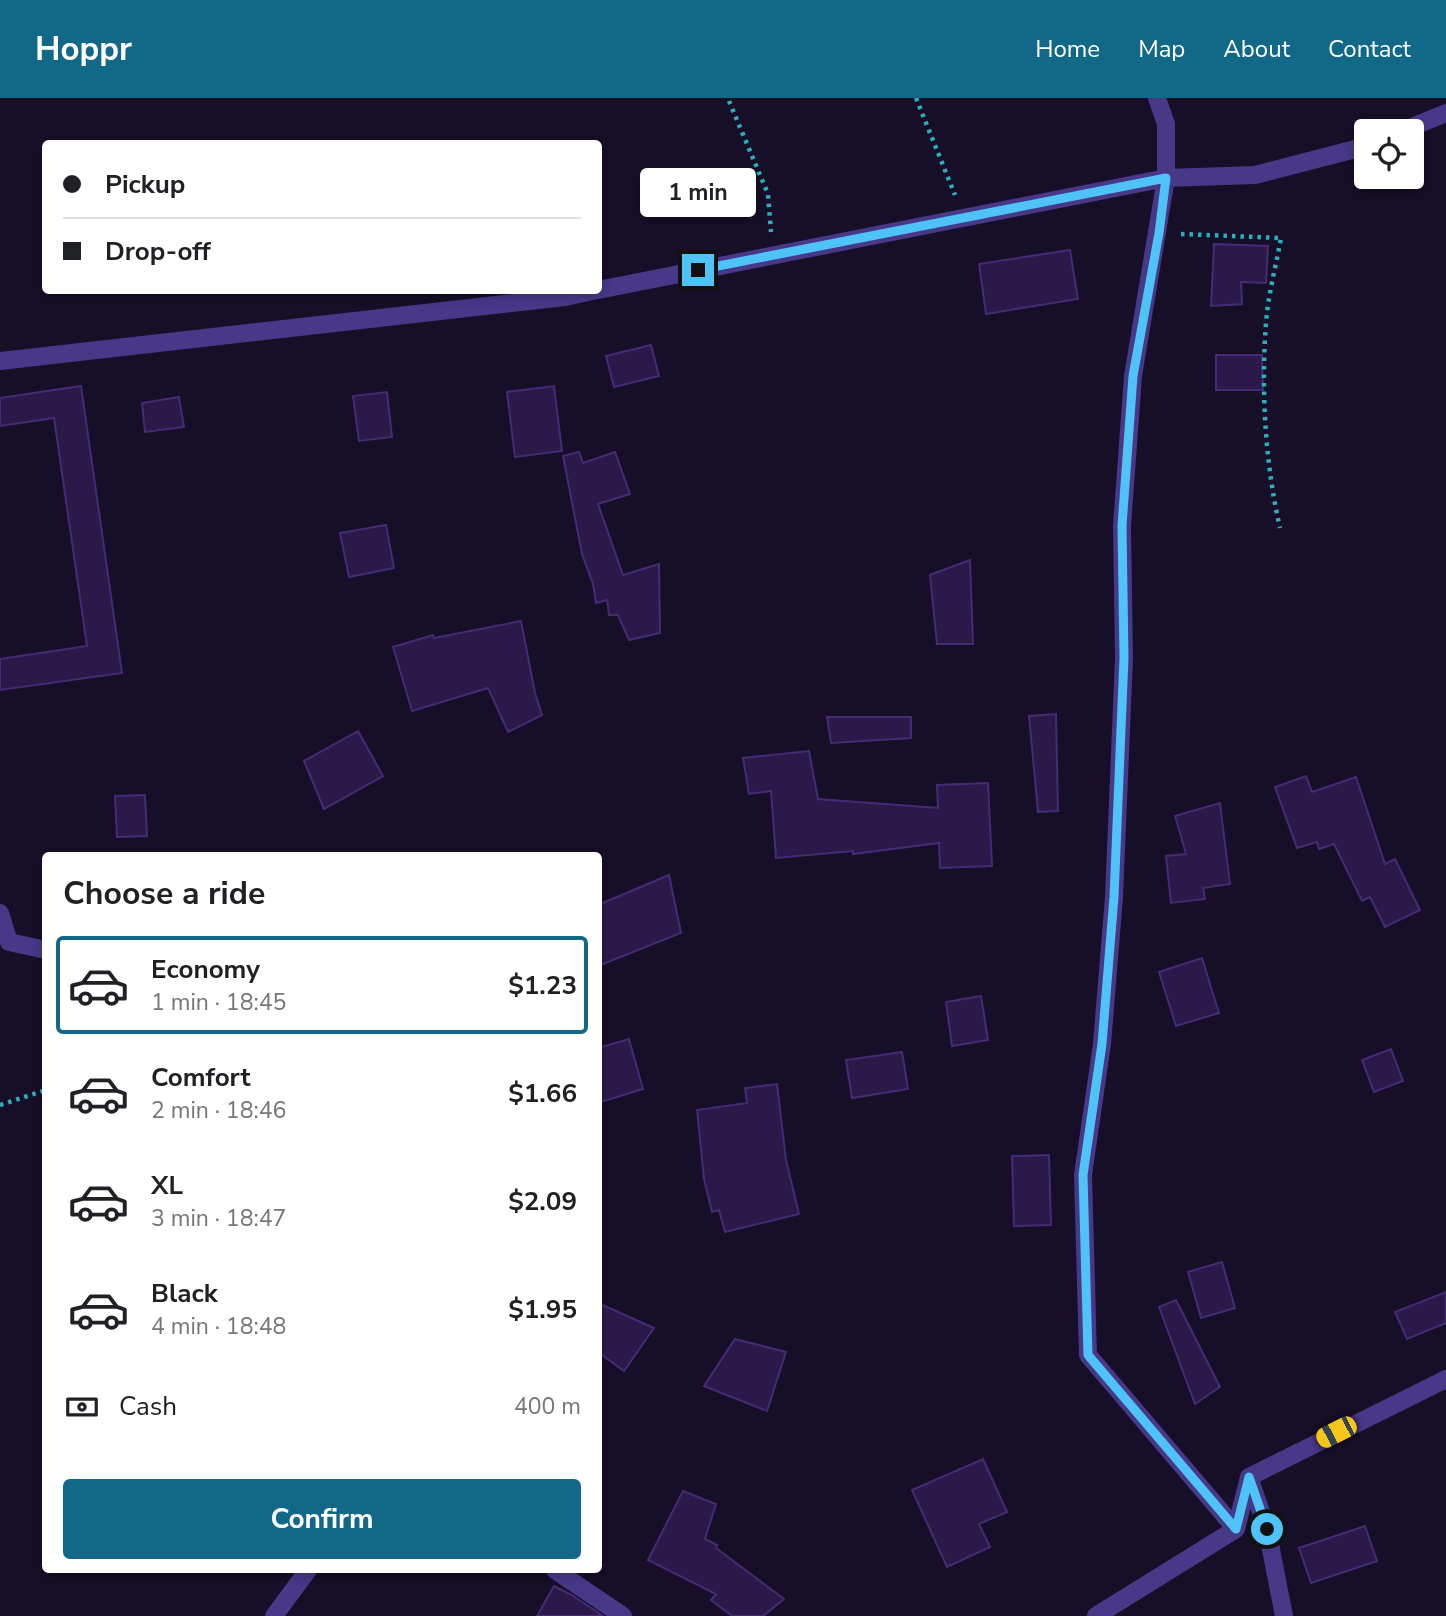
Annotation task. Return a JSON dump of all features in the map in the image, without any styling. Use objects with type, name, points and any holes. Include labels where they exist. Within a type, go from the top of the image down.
[{"type":"street","points":[[1157,98],[1166,124],[1166,178],[1159,233],[1133,376],[1122,526],[1124,658],[1114,897],[1102,1044],[1083,1175],[1088,1355],[1236,1529]]},
{"type":"street","points":[[1424,122],[1446,113]]},
{"type":"street","points":[[602,289],[1166,178],[1255,175],[1354,149]]},
{"type":"street","points":[[0,361],[579,294]]},
{"type":"street","points":[[0,913],[9,942],[42,949]]},
{"type":"street","points":[[1096,1616],[1236,1529],[1249,1477],[1446,1379]]},
{"type":"street","points":[[1249,1477],[1267,1529],[1284,1616]]},
{"type":"street","points":[[274,1616],[307,1573]]},
{"type":"street","points":[[559,1573],[623,1616]]},
{"type":"path","points":[[916,98],[964,216]]},
{"type":"path","points":[[729,101],[768,194],[774,255]]},
{"type":"path","points":[[1159,233],[1281,238],[1266,322],[1265,383],[1270,486],[1280,528]]},
{"type":"path","points":[[0,1105],[42,1091]]},
{"type":"building","points":[[1214,244],[1268,246],[1266,283],[1241,282],[1242,304],[1211,306]]},
{"type":"building","points":[[1070,250],[1078,299],[986,314],[979,264]]},
{"type":"building","points":[[651,345],[659,376],[614,387],[606,356]]},
{"type":"building","points":[[1216,355],[1262,355],[1263,390],[1216,390]]},
{"type":"building","points":[[81,386],[122,673],[0,690],[0,659],[87,646],[54,418],[0,426],[0,398]]},
{"type":"building","points":[[554,386],[562,451],[515,457],[507,392]]},
{"type":"building","points":[[387,392],[392,437],[359,441],[353,396]]},
{"type":"building","points":[[179,397],[184,427],[145,432],[142,403]]},
{"type":"building","points":[[579,452],[583,463],[615,452],[630,494],[598,504],[623,575],[659,564],[660,633],[629,640],[618,615],[609,615],[607,600],[596,603],[593,584],[582,554],[563,456]]},
{"type":"building","points":[[386,525],[394,568],[349,577],[340,533]]},
{"type":"building","points":[[970,560],[973,644],[937,644],[930,575]]},
{"type":"building","points":[[521,621],[542,715],[508,732],[488,688],[412,711],[393,647],[433,635],[434,638]]},
{"type":"building","points":[[1056,714],[1058,811],[1038,812],[1029,716]]},
{"type":"building","points":[[827,717],[911,717],[911,738],[831,743]]},
{"type":"building","points":[[358,731],[383,776],[324,809],[304,761]]},
{"type":"building","points":[[809,751],[818,799],[938,808],[937,785],[988,783],[992,866],[940,868],[939,843],[853,854],[853,851],[776,858],[771,791],[749,794],[743,758]]},
{"type":"building","points":[[1306,776],[1312,792],[1356,777],[1385,864],[1395,859],[1420,910],[1385,927],[1370,897],[1362,901],[1334,844],[1319,849],[1317,842],[1297,848],[1275,787]]},
{"type":"building","points":[[145,795],[147,836],[117,837],[115,796]]},
{"type":"building","points":[[1220,803],[1230,884],[1203,888],[1205,899],[1171,903],[1166,856],[1186,854],[1175,816]]},
{"type":"building","points":[[669,875],[681,933],[602,964],[602,903]]},
{"type":"building","points":[[1202,958],[1219,1013],[1176,1026],[1159,972]]},
{"type":"building","points":[[981,996],[988,1040],[952,1046],[946,1002]]},
{"type":"building","points":[[629,1039],[643,1089],[602,1102],[602,1047]]},
{"type":"building","points":[[1391,1049],[1403,1081],[1374,1092],[1362,1060]]},
{"type":"building","points":[[902,1052],[908,1089],[852,1098],[846,1060]]},
{"type":"building","points":[[777,1084],[786,1160],[799,1214],[725,1232],[719,1210],[712,1212],[704,1179],[697,1110],[747,1103],[745,1088]]},
{"type":"building","points":[[1049,1155],[1051,1225],[1014,1226],[1012,1156]]},
{"type":"building","points":[[1222,1262],[1235,1308],[1201,1318],[1188,1272]]},
{"type":"building","points":[[1446,1292],[1446,1323],[1407,1339],[1395,1312]]},
{"type":"building","points":[[1176,1300],[1220,1387],[1195,1404],[1159,1307]]},
{"type":"building","points":[[602,1305],[654,1328],[624,1371],[602,1355]]},
{"type":"building","points":[[735,1339],[786,1352],[767,1411],[704,1386]]},
{"type":"building","points":[[983,1459],[1007,1512],[979,1524],[990,1547],[947,1567],[912,1490]]},
{"type":"building","points":[[683,1491],[716,1504],[705,1539],[717,1545],[716,1548],[784,1599],[763,1616],[732,1616],[711,1600],[716,1594],[648,1560]]},
{"type":"building","points":[[1365,1526],[1377,1561],[1311,1583],[1299,1548]]},
{"type":"building","points":[[554,1586],[572,1595],[603,1616],[537,1616]]},
{"type":"route","points":[[698,270],[1166,178],[1159,233],[1133,376],[1122,526],[1124,658],[1114,897],[1102,1044],[1083,1175],[1088,1355],[1236,1529],[1249,1477],[1267,1529]]}]
